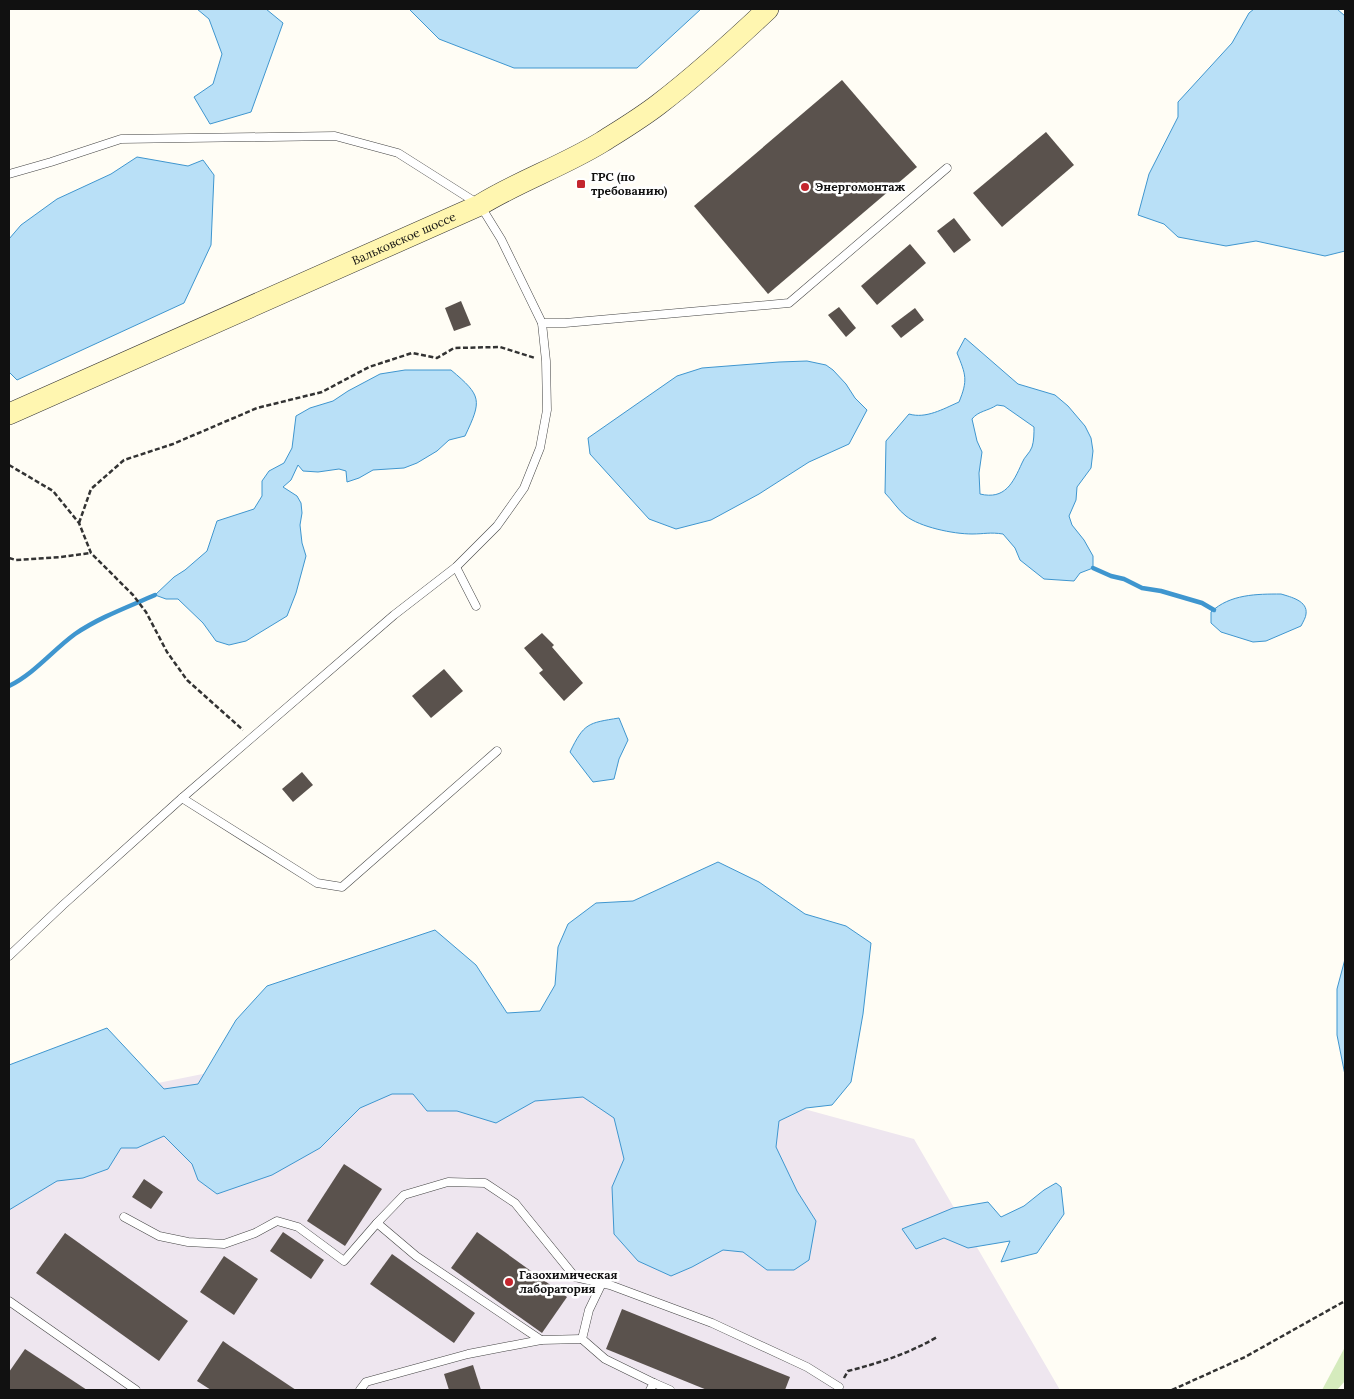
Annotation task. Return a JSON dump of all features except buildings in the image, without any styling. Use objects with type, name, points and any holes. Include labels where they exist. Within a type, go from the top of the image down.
[{"type":"main road","name":"Вальковское шоссе","points":[[9,414],[480,205],[506,189],[600,143],[659,105],[741,35],[768,9]]},
{"type":"lane","points":[[9,174],[121,139],[336,136],[398,153],[480,205],[501,239],[542,322],[546,361],[547,410],[540,448],[524,488],[497,526],[456,567],[394,615],[182,798],[63,904],[9,956]]},
{"type":"lane","points":[[542,322],[575,322],[788,303],[947,168]]},
{"type":"lane","points":[[456,567],[476,606]]},
{"type":"lane","points":[[182,798],[317,883],[342,887],[497,751]]},
{"type":"lane","points":[[124,1217],[158,1236],[188,1242],[224,1244],[255,1233],[277,1221],[298,1227],[344,1261],[404,1195],[448,1182],[485,1183],[515,1203],[575,1277],[602,1283],[712,1323],[807,1367],[839,1388]]},
{"type":"lane","points":[[378,1223],[416,1256],[541,1340]]},
{"type":"lane","points":[[582,1339],[588,1310],[602,1283]]},
{"type":"lane","points":[[9,1302],[136,1390]]},
{"type":"lane","points":[[360,1390],[366,1382],[468,1354],[541,1340],[582,1339],[605,1359],[652,1387],[670,1390]]},
{"type":"path","points":[[79,523],[91,489],[124,460],[173,444],[257,408],[322,392],[369,366],[412,353],[437,358],[454,348],[482,349],[500,347],[546,361]]},
{"type":"path","points":[[9,465],[53,490],[79,523],[91,553],[133,595],[146,612],[167,652],[187,680],[251,738]]},
{"type":"path","points":[[9,558],[16,560],[91,553]]},
{"type":"path","points":[[1172,1390],[1245,1357],[1345,1301]]},
{"type":"path","points":[[839,1388],[848,1371],[900,1356],[937,1338]]},
{"type":"shaded area","points":[[452,1013],[914,1139],[1060,1390],[9,1390],[9,1113],[257,1063]]},
{"type":"green space","points":[[1345,1347],[1345,1381],[1337,1390],[1322,1390]]},
{"type":"water","points":[[197,9],[266,9],[283,23],[251,112],[210,124],[194,97],[213,84],[222,54],[209,19]]},
{"type":"water","points":[[409,9],[701,9],[637,68],[514,68],[439,39]]},
{"type":"water","points":[[1254,9],[1337,9],[1345,16],[1345,251],[1325,256],[1256,241],[1226,246],[1178,237],[1164,224],[1138,215],[1149,174],[1178,117],[1178,102],[1232,43],[1249,13]]},
{"type":"water","points":[[137,157],[188,166],[203,160],[214,175],[211,245],[184,303],[17,380],[9,372],[9,239],[21,225],[57,199],[111,174]]},
{"type":"water","points":[[965,338],[1018,384],[1055,395],[1068,406],[1085,426],[1091,438],[1093,451],[1091,468],[1077,487],[1076,500],[1069,516],[1072,525],[1084,540],[1093,556],[1093,568],[1080,573],[1074,581],[1044,579],[1020,560],[1015,548],[1003,534],[956,533],[937,529],[912,520],[903,514],[885,493],[886,441],[909,414],[928,414],[959,402],[965,378],[957,353]],"holes":[[[997,405],[1004,406],[1034,427],[1033,445],[1007,488],[996,494],[980,494],[979,473],[982,452],[977,441],[972,419],[977,414]]]},
{"type":"water","points":[[807,361],[826,365],[833,370],[867,410],[849,444],[809,462],[759,494],[711,520],[676,529],[649,519],[590,454],[588,438],[677,376],[702,368]]},
{"type":"water","points":[[405,370],[451,370],[469,386],[474,393],[476,406],[465,436],[449,440],[437,451],[417,463],[404,468],[373,470],[347,482],[346,471],[339,469],[318,472],[303,471],[298,465],[291,480],[283,487],[297,496],[301,503],[300,525],[306,556],[296,593],[287,616],[246,641],[229,645],[216,641],[203,623],[178,599],[166,599],[155,595],[207,551],[217,521],[254,509],[262,496],[262,481],[269,471],[284,463],[292,448],[296,416],[310,408],[333,401],[380,374]]},
{"type":"water","points":[[1281,594],[1298,600],[1304,606],[1306,615],[1301,626],[1266,641],[1253,642],[1221,632],[1211,623],[1211,612],[1218,606],[1235,598]]},
{"type":"water","points":[[619,718],[628,740],[619,759],[614,779],[593,782],[570,752],[579,735],[588,726],[600,721]]},
{"type":"water","points":[[718,862],[759,882],[805,914],[846,926],[871,943],[863,1014],[851,1082],[832,1105],[806,1108],[779,1121],[776,1147],[797,1191],[816,1221],[809,1260],[794,1270],[767,1270],[743,1252],[723,1250],[671,1276],[638,1261],[614,1234],[612,1187],[624,1159],[614,1118],[583,1097],[535,1101],[496,1123],[457,1111],[427,1111],[413,1094],[392,1094],[360,1108],[320,1148],[272,1175],[217,1194],[198,1180],[192,1164],[164,1136],[137,1148],[121,1148],[108,1169],[83,1178],[57,1181],[9,1210],[9,1065],[107,1028],[164,1089],[198,1084],[236,1020],[267,986],[435,930],[476,965],[507,1013],[540,1011],[555,985],[558,947],[568,924],[596,903],[633,901]]},
{"type":"water","points":[[1345,959],[1345,1075],[1337,1035],[1337,989]]},
{"type":"water","points":[[1056,1183],[1061,1187],[1064,1214],[1037,1253],[1001,1262],[1010,1241],[968,1248],[944,1238],[916,1249],[902,1229],[953,1208],[988,1202],[1001,1217],[1024,1206]]},
{"type":"waterway","points":[[1093,568],[1111,576],[1124,579],[1142,588],[1161,591],[1202,603],[1214,610]]},
{"type":"waterway","points":[[9,686],[27,675],[67,640],[94,622],[155,595]]},
{"type":"place","name":"ГРС (по требованию)","points":[[581,184]]},
{"type":"place","name":"Энергомонтаж","points":[[805,187]]},
{"type":"place","name":"Газохимическая лаборатория","points":[[509,1282]]}]
